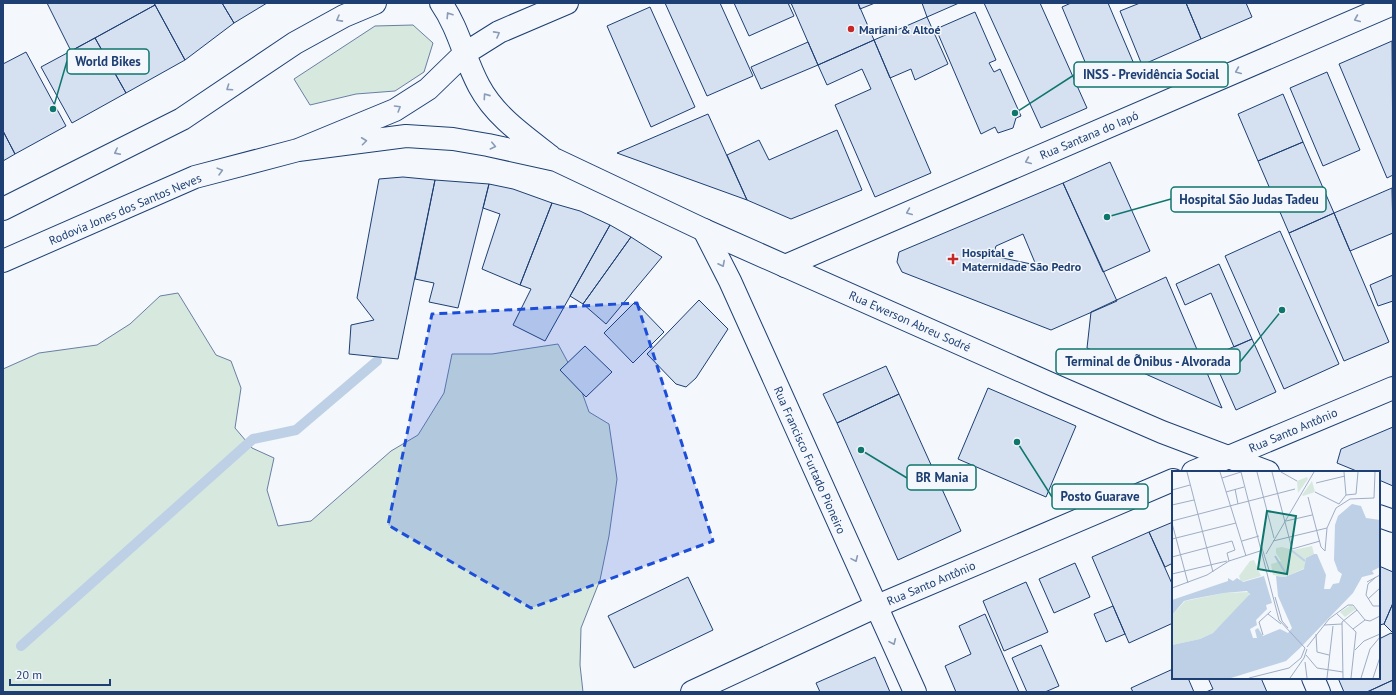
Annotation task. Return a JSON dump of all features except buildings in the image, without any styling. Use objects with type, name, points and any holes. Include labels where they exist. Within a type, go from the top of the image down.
[{"type":"main road","points":[[3,209],[182,119],[295,43],[344,16],[375,3]]},
{"type":"main road","name":"Rua Ewerson Abreu Sodré","points":[[441,3],[452,18],[464,54],[479,87],[498,114],[556,160]]},
{"type":"main road","name":"Rodovia Jones dos Santos Neves","points":[[3,261],[196,177],[298,150],[395,110],[428,88],[464,54],[499,32],[567,3]]},
{"type":"main road","name":"Rua Santana do Iapó","points":[[785,266],[1393,4]]},
{"type":"main road","name":"Rua Ewerson Abreu Sodré","points":[[298,150],[406,136],[453,139],[556,160],[704,230],[1162,432],[1226,463],[1263,471]]},
{"type":"main road","name":"Rua Francisco Furtado Pioneiro","points":[[704,230],[730,281],[915,692]]},
{"type":"main road","name":"Rua Santo Antônio","points":[[1197,471],[1226,463],[1393,388]]},
{"type":"main road","name":"Rua Santo Antônio","points":[[692,692],[877,606],[1172,480]]},
{"type":"main road","points":[[1380,516],[1393,521]]},
{"type":"main road","points":[[1313,679],[1319,692]]},
{"type":"highlighted area","points":[[637,303],[713,541],[531,608],[388,525],[432,314]]},
{"type":"shaded area","points":[[413,25],[433,43],[424,72],[395,91],[356,94],[310,105],[294,79],[375,26]]},
{"type":"shaded area","points":[[178,293],[216,355],[231,361],[241,388],[235,428],[252,448],[274,458],[267,490],[278,526],[311,521],[391,451],[418,435],[444,393],[452,354],[492,354],[558,344],[578,381],[589,412],[609,424],[617,479],[609,536],[600,580],[581,628],[580,665],[583,692],[3,692],[3,369],[39,353],[97,345],[130,324],[160,296]]},
{"type":"waterway","points":[[21,646],[253,439],[296,430],[377,361]]},
{"type":"place","name":"Mariani & Altoé","points":[[851,29]]},
{"type":"place","name":"World Bikes","points":[[53,109]]},
{"type":"place","name":"INSS - Previdência Social","points":[[1015,113]]},
{"type":"place","name":"Hospital São Judas Tadeu","points":[[1107,217]]},
{"type":"place","name":"Hospital e Maternidade São Pedro","points":[[953,259]]},
{"type":"place","name":"Terminal de Õnibus - Alvorada","points":[[1282,310]]},
{"type":"place","name":"Posto Guarave","points":[[1017,442]]},
{"type":"place","name":"BR Mania","points":[[861,450]]}]
